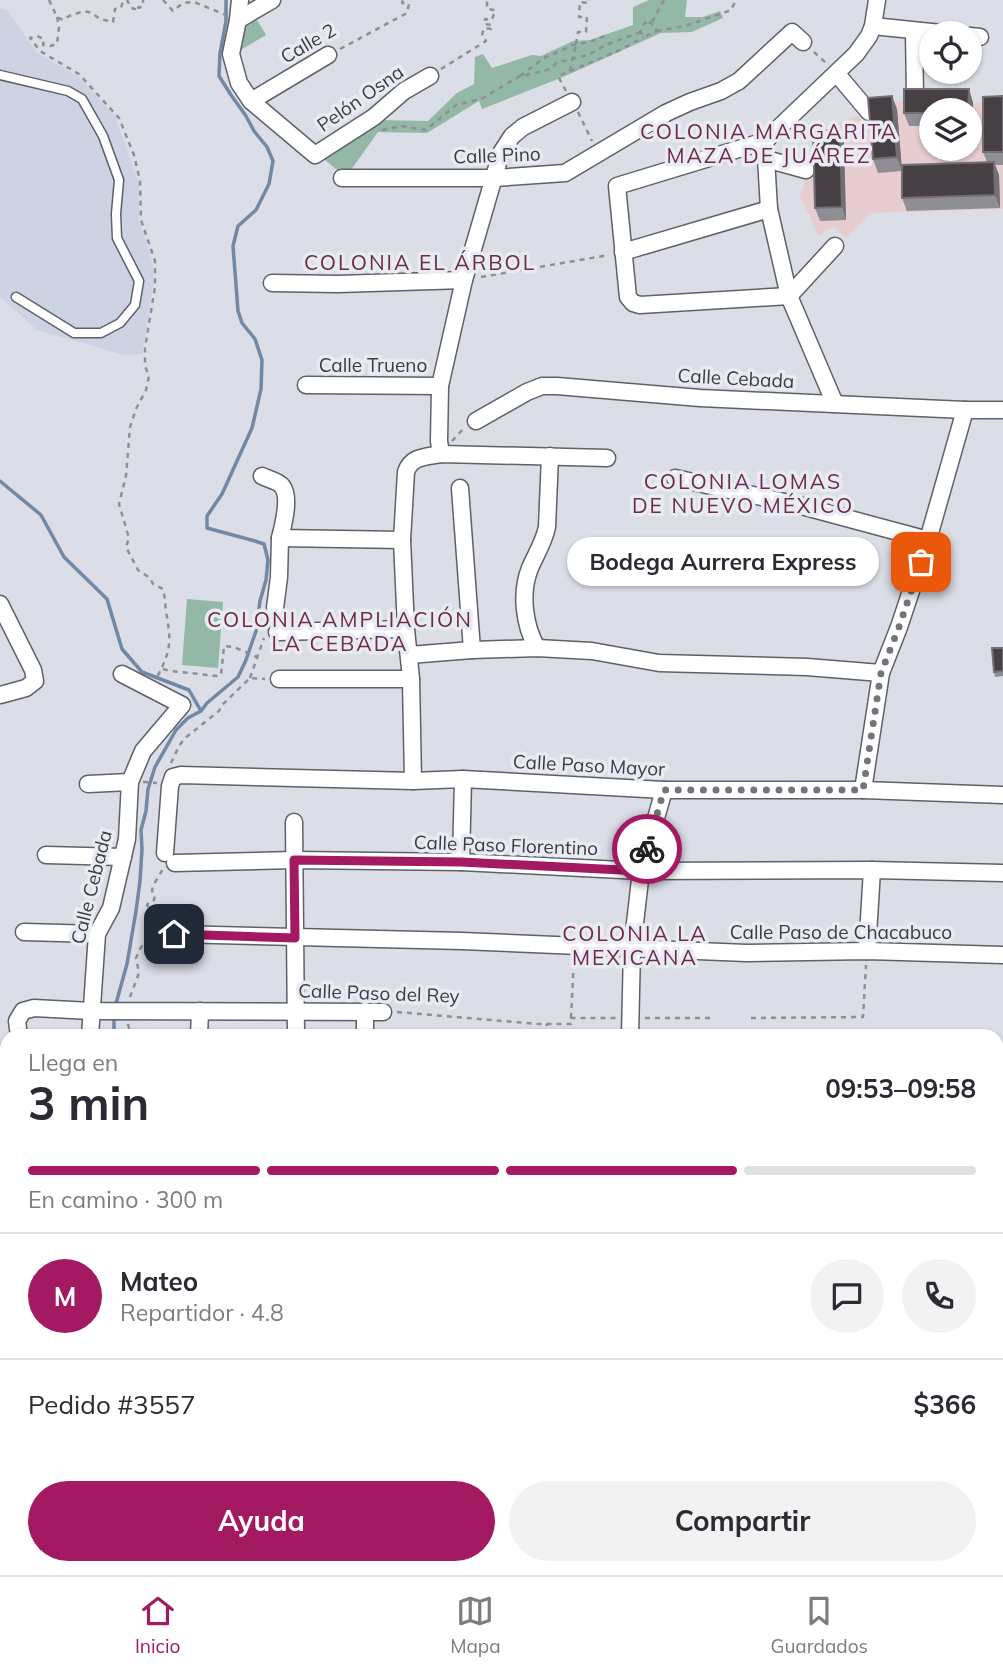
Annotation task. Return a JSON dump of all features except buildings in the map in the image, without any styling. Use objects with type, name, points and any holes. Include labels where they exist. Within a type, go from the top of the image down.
[{"type":"street","points":[[240,0],[231,54],[239,83],[251,101]]},
{"type":"street","points":[[238,20],[272,0]]},
{"type":"street","points":[[835,246],[789,296],[640,305],[633,303],[628,297],[617,186],[765,141],[856,54],[873,26],[877,0]]},
{"type":"street","points":[[873,26],[919,31]]},
{"type":"street","points":[[914,31],[915,96]]},
{"type":"street","name":"Calle Pino","points":[[342,178],[495,178],[565,173],[666,113],[739,81],[792,33],[803,42]]},
{"type":"street","name":"Calle 2","points":[[251,101],[328,55]]},
{"type":"street","points":[[837,74],[869,112]]},
{"type":"street","name":"Pelón Osna","points":[[251,101],[314,155],[374,117],[404,91],[430,76]]},
{"type":"street","points":[[441,454],[440,386],[464,280],[501,153],[512,136],[523,127],[572,102]]},
{"type":"street","points":[[765,141],[769,209],[789,296],[835,404]]},
{"type":"street","points":[[766,159],[806,170]]},
{"type":"street","points":[[623,252],[769,209]]},
{"type":"street","points":[[272,283],[464,280]]},
{"type":"street","name":"Calle Trueno","points":[[306,386],[440,386]]},
{"type":"street","name":"Calle Cebada","points":[[476,421],[542,386],[699,398],[1003,410]]},
{"type":"street","points":[[863,790],[881,673],[928,540],[965,410]]},
{"type":"street","points":[[413,780],[411,679],[402,540],[408,466],[416,458],[441,454],[607,457]]},
{"type":"street","points":[[537,648],[530,636],[526,620],[526,584],[545,538],[551,456]]},
{"type":"street","points":[[262,476],[281,484],[285,492],[286,514],[280,538],[275,608]]},
{"type":"street","points":[[675,478],[798,505],[928,540]]},
{"type":"street","points":[[460,488],[472,650]]},
{"type":"street","points":[[280,538],[402,540]]},
{"type":"street","points":[[0,604],[33,670],[35,681],[26,688],[0,695]]},
{"type":"street","points":[[277,632],[406,629]]},
{"type":"street","points":[[409,655],[537,648],[592,651],[659,663],[807,667],[881,673]]},
{"type":"street","name":"Calle Cebada","points":[[91,1029],[95,1011],[97,934],[111,908],[127,839],[130,782],[143,751],[182,705],[122,674]]},
{"type":"street","points":[[279,679],[411,679]]},
{"type":"street","name":"Calle Paso Mayor","points":[[170,858],[170,786],[173,777],[181,775],[463,779],[664,790],[863,790],[1003,795]]},
{"type":"street","points":[[461,862],[463,779]]},
{"type":"street","points":[[88,784],[130,782]]},
{"type":"street","points":[[630,1029],[632,948],[641,871],[664,790]]},
{"type":"street","points":[[294,822],[296,1029]]},
{"type":"street","points":[[46,855],[123,856]]},
{"type":"street","name":"Calle Paso Florentino","points":[[170,858],[461,862],[641,871],[872,870],[1003,873]]},
{"type":"street","points":[[867,951],[872,870]]},
{"type":"street","points":[[24,932],[97,934]]},
{"type":"street","name":"Calle Paso de Chacabuco","points":[[174,934],[462,941],[746,953],[867,951],[1003,955]]},
{"type":"street","name":"Calle Paso del Rey","points":[[18,1029],[17,1021],[23,1011],[34,1008],[126,1014],[297,1010],[383,1012]]},
{"type":"street","points":[[199,1029],[200,1011]]},
{"type":"street","points":[[365,1011],[365,1029]]},
{"type":"lane","points":[[0,75],[68,91],[82,99],[103,136],[119,180],[117,238],[139,281],[135,305],[120,323],[102,333],[74,333],[16,297]]},
{"type":"path","points":[[49,0],[57,17],[63,20],[84,12],[113,22],[115,9],[121,8],[123,1],[127,0],[131,8],[135,9],[135,5],[139,8],[142,6],[143,0]]},
{"type":"path","points":[[163,0],[173,11],[183,3],[194,2],[238,20]]},
{"type":"path","name":"Calle 2","points":[[328,55],[407,13],[409,4],[402,3],[402,0]]},
{"type":"path","points":[[430,76],[486,41],[482,35],[484,28],[491,29],[492,25],[484,24],[485,19],[492,20],[495,10],[487,9],[487,0]]},
{"type":"path","points":[[570,71],[578,32],[586,32],[587,17],[579,17],[580,2],[589,3],[589,0]]},
{"type":"path","points":[[652,22],[664,0]]},
{"type":"path","points":[[558,76],[657,31],[685,26],[731,10],[736,0]]},
{"type":"path","points":[[652,22],[657,31]]},
{"type":"path","points":[[644,37],[641,27],[644,23],[652,22]]},
{"type":"path","points":[[518,77],[551,69],[556,63],[588,55],[608,44],[641,33]]},
{"type":"path","points":[[354,130],[374,132],[401,126],[426,130],[456,105],[482,98],[544,58],[576,44],[607,35]]},
{"type":"path","points":[[803,42],[837,74]]},
{"type":"path","points":[[464,280],[623,252]]},
{"type":"path","points":[[250,678],[265,636],[277,632]]},
{"type":"path","points":[[162,668],[221,675],[224,646],[234,646],[257,657]]},
{"type":"path","points":[[571,1018],[575,945]]},
{"type":"path","points":[[751,1018],[863,1017],[867,951]]},
{"type":"path","name":"Calle Paso del Rey","points":[[383,1012],[547,1024],[571,1024],[571,1018],[715,1018]]},
{"type":"path","points":[[126,1014],[129,1029]]},
{"type":"path","points":[[546,1029],[547,1024]]},
{"type":"shaded area","points":[[0,8],[7,10],[37,53],[78,76],[115,116],[139,184],[139,221],[153,263],[153,286],[142,354],[124,355],[37,330],[0,297]]},
{"type":"shaded area","points":[[896,101],[919,101],[919,161],[982,161],[982,103],[1003,103],[1003,209],[871,213],[846,238],[833,227],[818,236],[800,195],[823,130]]},
{"type":"green space","points":[[649,0],[687,0],[685,17],[703,17],[720,11],[723,18],[692,32],[661,33],[563,77],[482,109],[479,101],[427,133],[378,132],[351,170],[342,174],[319,155],[376,120],[428,121],[457,93],[474,84],[475,57],[483,54],[492,68],[532,55],[541,56],[573,41],[590,40],[633,25],[633,7]]},
{"type":"green space","points":[[257,20],[266,35],[239,51],[242,29]]},
{"type":"green space","points":[[187,599],[223,602],[218,668],[182,665]]},
{"type":"waterway","points":[[115,1007],[127,964],[136,911],[142,849],[141,830],[155,767],[176,730],[238,677],[256,631],[266,580],[268,560],[264,544],[207,528],[207,516],[222,494],[252,428],[261,389],[262,360],[255,339],[242,323],[238,311],[233,246],[238,226],[256,210],[269,184],[273,161],[267,147],[219,76],[226,0]]},
{"type":"waterway","points":[[0,481],[41,515],[64,557],[107,599],[122,649],[142,672],[189,690],[201,711]]},
{"type":"waterway","points":[[114,1014],[114,1029]]},
{"type":"way so far","points":[[647,849],[664,790],[863,790],[881,673],[921,562]]},
{"type":"place","name":"Bodega Aurrera Express","points":[[921,562]]},
{"type":"district","name":"COLONIA MARGARITA MAZA DE JUÁREZ","points":[[769,144]]},
{"type":"district","name":"COLONIA EL ÁRBOL","points":[[420,263]]},
{"type":"district","name":"COLONIA LOMAS DE NUEVO MÉXICO","points":[[743,494]]},
{"type":"district","name":"COLONIA AMPLIACIÓN LA CEBADA","points":[[340,632]]},
{"type":"district","name":"COLONIA LA MEXICANA","points":[[635,946]]},
{"type":"route","points":[[174,934],[295,938],[294,860],[461,862],[641,871],[647,849]]}]
